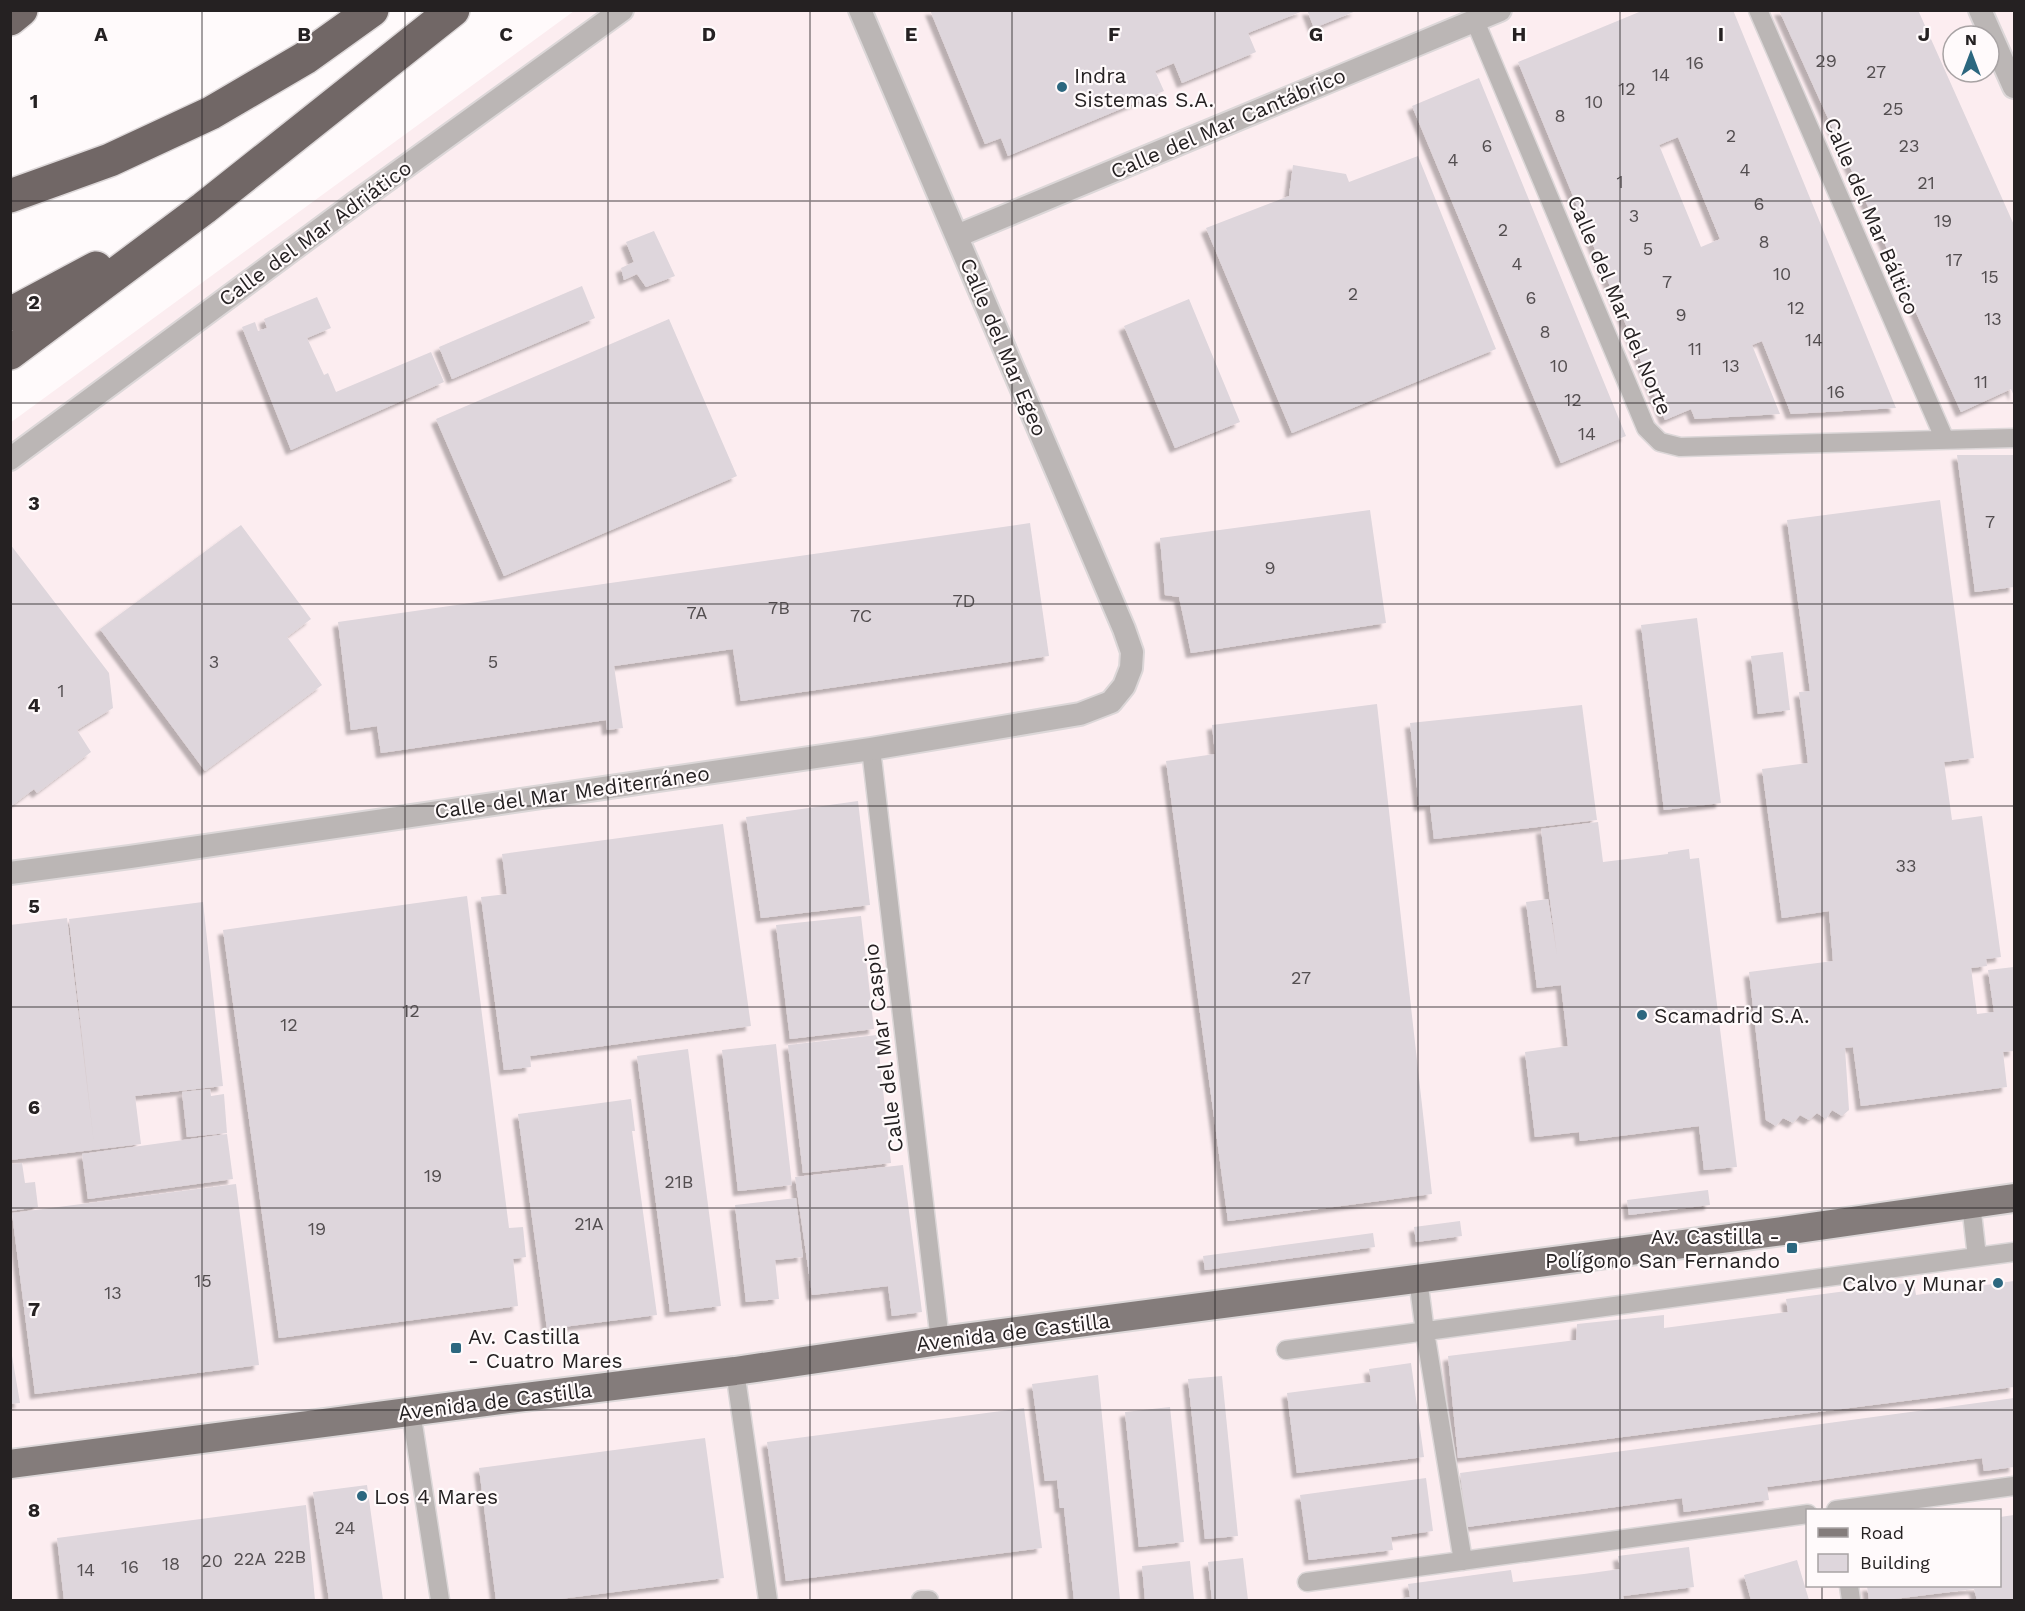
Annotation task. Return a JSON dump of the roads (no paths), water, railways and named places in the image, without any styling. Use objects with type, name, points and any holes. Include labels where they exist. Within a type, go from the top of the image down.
[{"type":"highway","points":[[10,19],[21,10]]},
{"type":"highway","points":[[10,196],[110,160],[212,113],[305,58],[372,10]]},
{"type":"highway","points":[[10,353],[204,208],[453,10]]},
{"type":"highway","points":[[10,314],[204,208]]},
{"type":"main road","name":"Avenida de Castilla","points":[[10,1464],[735,1371],[940,1341],[2014,1198]]},
{"type":"street","name":"Calle del Mar Adriático","points":[[10,459],[358,201],[622,10]]},
{"type":"street","name":"Calle del Mar Egeo","points":[[860,10],[1124,629],[1132,652],[1131,668],[1124,686]]},
{"type":"street","name":"Calle del Mar Cantábrico","points":[[957,236],[1500,10]]},
{"type":"street","name":"Calle del Mar Báltico","points":[[1758,10],[1945,440]]},
{"type":"street","points":[[1980,10],[2014,87]]},
{"type":"street","name":"Calle del Mar del Norte","points":[[1475,21],[1646,428],[1660,442],[1680,447],[2014,438]]},
{"type":"street","name":"Calle del Mar Mediterráneo","points":[[10,873],[130,858],[871,749],[1080,714],[1111,702],[1124,686]]},
{"type":"street","name":"Calle del Mar Caspio","points":[[871,749],[940,1341]]},
{"type":"street","points":[[1971,1204],[1977,1257]]},
{"type":"street","points":[[1286,1350],[2014,1252]]},
{"type":"street","points":[[1418,1279],[1463,1561]]},
{"type":"street","points":[[735,1371],[768,1600]]},
{"type":"street","points":[[411,1411],[440,1600]]},
{"type":"street","points":[[1844,1509],[2014,1486]]},
{"type":"street","points":[[1307,1582],[1806,1514]]},
{"type":"street","points":[[921,1600],[929,1600]]},
{"type":"place","name":"Indra Sistemas S.A.","points":[[1062,87]]},
{"type":"place","name":"Scamadrid S.A.","points":[[1642,1015]]},
{"type":"place","name":"Av. Castilla - Polígono San Fernando","points":[[1792,1248]]},
{"type":"place","name":"Calvo y Munar","points":[[1998,1283]]},
{"type":"place","name":"Av. Castilla - Cuatro Mares","points":[[456,1348]]},
{"type":"place","name":"Los 4 Mares","points":[[362,1496]]}]
